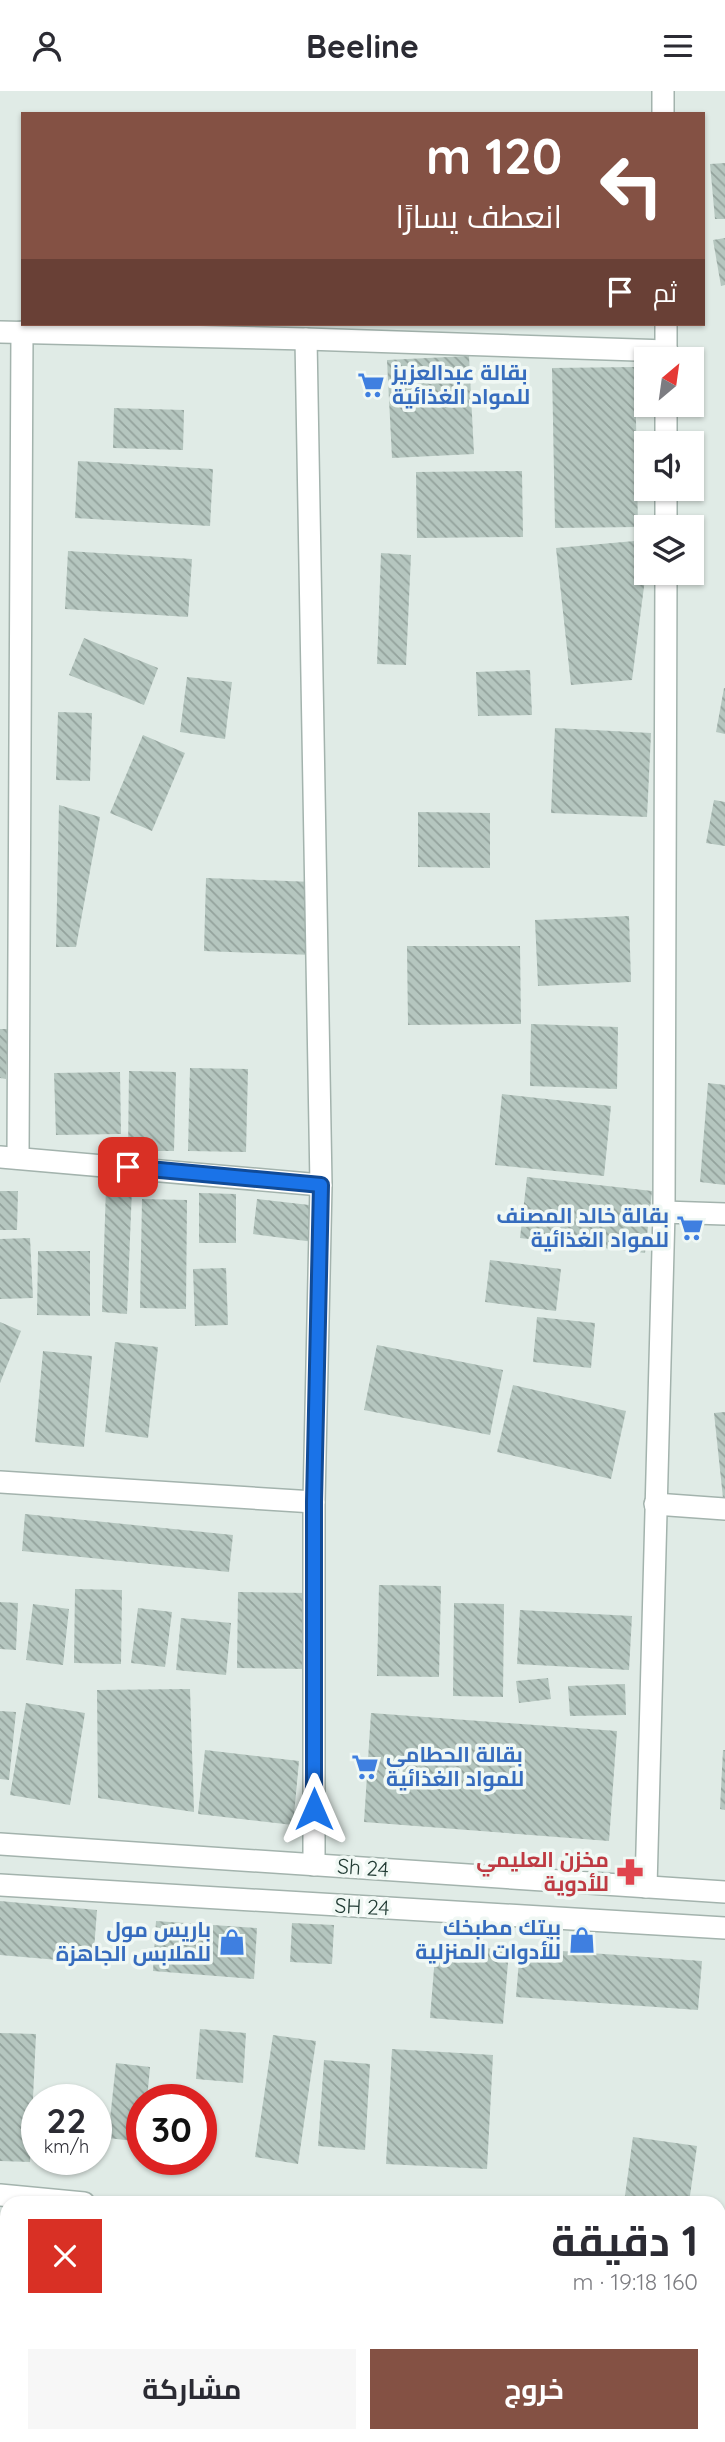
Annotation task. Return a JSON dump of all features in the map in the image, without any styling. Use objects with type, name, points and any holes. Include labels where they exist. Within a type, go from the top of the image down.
[{"type":"street","points":[[663,91],[663,112]]},
{"type":"street","points":[[666,326],[667,347]]},
{"type":"street","points":[[22,332],[9,1157],[321,1185]]},
{"type":"street","points":[[0,333],[306,339],[634,354]]},
{"type":"street","points":[[306,339],[321,1185],[314,1502],[314,1865]]},
{"type":"street","points":[[646,1887],[664,1212],[666,585]]},
{"type":"street","points":[[664,1212],[725,1214]]},
{"type":"street","points":[[0,1482],[314,1502]]},
{"type":"street","points":[[655,1504],[725,1509]]},
{"type":"street","name":"Sh 24","points":[[0,1844],[725,1892]]},
{"type":"street","name":"SH 24","points":[[0,1885],[725,1928]]},
{"type":"building","points":[[725,163],[725,219],[715,219],[710,164]]},
{"type":"building","points":[[725,238],[725,285],[721,286],[713,240]]},
{"type":"building","points":[[469,356],[474,454],[392,458],[387,360]]},
{"type":"building","points":[[634,367],[636,431],[634,431],[634,501],[638,501],[638,515],[634,515],[634,527],[555,528],[552,368]]},
{"type":"building","points":[[114,408],[184,410],[183,450],[113,448]]},
{"type":"building","points":[[78,461],[213,469],[210,526],[75,518]]},
{"type":"building","points":[[522,471],[523,537],[417,538],[416,472]]},
{"type":"building","points":[[634,541],[634,585],[644,585],[632,680],[571,685],[556,548]]},
{"type":"building","points":[[68,551],[192,559],[188,617],[65,609]]},
{"type":"building","points":[[381,553],[411,555],[406,665],[377,664]]},
{"type":"building","points":[[84,638],[158,668],[144,705],[69,675]]},
{"type":"building","points":[[530,670],[532,715],[478,716],[476,672]]},
{"type":"building","points":[[187,677],[232,682],[225,739],[180,732]]},
{"type":"building","points":[[725,688],[725,734],[716,732]]},
{"type":"building","points":[[58,712],[92,713],[90,781],[56,780]]},
{"type":"building","points":[[555,728],[651,733],[647,817],[551,813]]},
{"type":"building","points":[[143,735],[185,753],[152,831],[110,813]]},
{"type":"building","points":[[714,800],[725,802],[725,846],[706,843]]},
{"type":"building","points":[[59,805],[100,817],[76,947],[56,947]]},
{"type":"building","points":[[418,812],[490,813],[490,868],[418,867]]},
{"type":"building","points":[[206,878],[314,882],[312,955],[204,951]]},
{"type":"building","points":[[629,916],[631,982],[538,986],[535,920]]},
{"type":"building","points":[[407,946],[520,946],[521,1024],[408,1025]]},
{"type":"building","points":[[531,1024],[618,1027],[617,1089],[530,1086]]},
{"type":"building","points":[[0,1029],[8,1029],[6,1079],[0,1078]]},
{"type":"building","points":[[190,1068],[248,1069],[246,1152],[188,1151]]},
{"type":"building","points":[[129,1071],[176,1072],[174,1151],[128,1151]]},
{"type":"building","points":[[120,1072],[121,1134],[56,1135],[54,1073]]},
{"type":"building","points":[[708,1083],[725,1085],[725,1185],[700,1182]]},
{"type":"building","points":[[502,1094],[611,1106],[604,1176],[495,1165]]},
{"type":"building","points":[[527,1177],[652,1191],[645,1253],[520,1238]]},
{"type":"building","points":[[106,1187],[132,1188],[127,1314],[102,1312]]},
{"type":"building","points":[[0,1191],[18,1191],[17,1230],[0,1230]]},
{"type":"building","points":[[199,1193],[236,1194],[236,1243],[199,1243]]},
{"type":"building","points":[[142,1199],[187,1200],[186,1309],[140,1308]]},
{"type":"building","points":[[257,1199],[318,1206],[314,1242],[253,1234]]},
{"type":"building","points":[[30,1238],[33,1298],[0,1299],[0,1239]]},
{"type":"building","points":[[38,1251],[90,1251],[90,1316],[37,1315]]},
{"type":"building","points":[[490,1260],[561,1269],[556,1311],[485,1302]]},
{"type":"building","points":[[226,1268],[228,1325],[195,1326],[193,1269]]},
{"type":"building","points":[[537,1317],[595,1323],[591,1368],[533,1362]]},
{"type":"building","points":[[0,1322],[21,1331],[0,1383]]},
{"type":"building","points":[[115,1342],[158,1347],[148,1438],[105,1432]]},
{"type":"building","points":[[377,1345],[503,1370],[490,1435],[364,1410]]},
{"type":"building","points":[[43,1351],[92,1356],[84,1447],[35,1442]]},
{"type":"building","points":[[513,1385],[626,1411],[611,1479],[497,1452]]},
{"type":"building","points":[[725,1412],[725,1498],[723,1498],[714,1413]]},
{"type":"building","points":[[25,1514],[233,1535],[229,1572],[22,1551]]},
{"type":"building","points":[[379,1585],[441,1586],[439,1677],[377,1676]]},
{"type":"building","points":[[75,1589],[122,1590],[121,1664],[74,1663]]},
{"type":"building","points":[[238,1592],[309,1593],[308,1669],[237,1668]]},
{"type":"building","points":[[0,1602],[18,1603],[16,1650],[0,1649]]},
{"type":"building","points":[[454,1603],[504,1604],[503,1697],[453,1696]]},
{"type":"building","points":[[33,1604],[69,1609],[63,1665],[26,1660]]},
{"type":"building","points":[[138,1608],[172,1612],[165,1667],[131,1663]]},
{"type":"building","points":[[520,1610],[632,1616],[629,1670],[517,1664]]},
{"type":"building","points":[[181,1618],[231,1623],[226,1675],[176,1670]]},
{"type":"building","points":[[548,1678],[551,1699],[519,1703],[516,1681]]},
{"type":"building","points":[[625,1684],[626,1715],[570,1716],[568,1686]]},
{"type":"building","points":[[190,1689],[194,1812],[98,1798],[97,1690]]},
{"type":"building","points":[[26,1703],[85,1713],[70,1805],[10,1795]]},
{"type":"building","points":[[0,1711],[16,1712],[9,1780],[0,1779]]},
{"type":"building","points":[[371,1713],[617,1731],[609,1841],[364,1822]]},
{"type":"building","points":[[205,1750],[299,1761],[293,1825],[198,1814]]},
{"type":"building","points":[[725,1750],[725,1810],[720,1809]]},
{"type":"building","points":[[0,1901],[97,1910],[93,1963],[0,1955]]},
{"type":"building","points":[[156,1921],[257,1928],[254,1979],[153,1971]]},
{"type":"building","points":[[292,1923],[334,1925],[332,1964],[290,1962]]},
{"type":"building","points":[[436,1944],[509,1950],[503,2024],[430,2018]]},
{"type":"building","points":[[520,1948],[702,1961],[698,2010],[516,1997]]},
{"type":"building","points":[[200,2029],[246,2033],[243,2083],[196,2079]]},
{"type":"building","points":[[0,2033],[36,2034],[34,2084],[21,2084],[21,2162],[0,2161]]},
{"type":"building","points":[[273,2035],[316,2041],[298,2164],[255,2157]]},
{"type":"building","points":[[392,2049],[493,2055],[487,2169],[386,2164]]},
{"type":"building","points":[[324,2060],[370,2064],[365,2150],[318,2146]]},
{"type":"building","points":[[116,2063],[150,2067],[148,2084],[126,2084],[126,2140],[112,2138]]},
{"type":"building","points":[[633,2137],[697,2146],[690,2196],[625,2196]]},
{"type":"place","name":"بقالة عبدالعزيز للمواد الغذائية","points":[[371,385]]},
{"type":"place","name":"بقالة خالد المصنف للمواد الغذائية","points":[[690,1228]]},
{"type":"place","name":"بقالة الحطامي للمواد الغذائية","points":[[365,1767]]},
{"type":"place","name":"مخزن العليمي للأدوية","points":[[630,1872]]},
{"type":"place","name":"بيتك مطبخك للأدوات المنزلية","points":[[582,1940]]},
{"type":"place","name":"باريس مول للملابس الجاهزة","points":[[232,1942]]},
{"type":"route","points":[[128,1167],[321,1185],[314,1502],[314,1809]]}]
